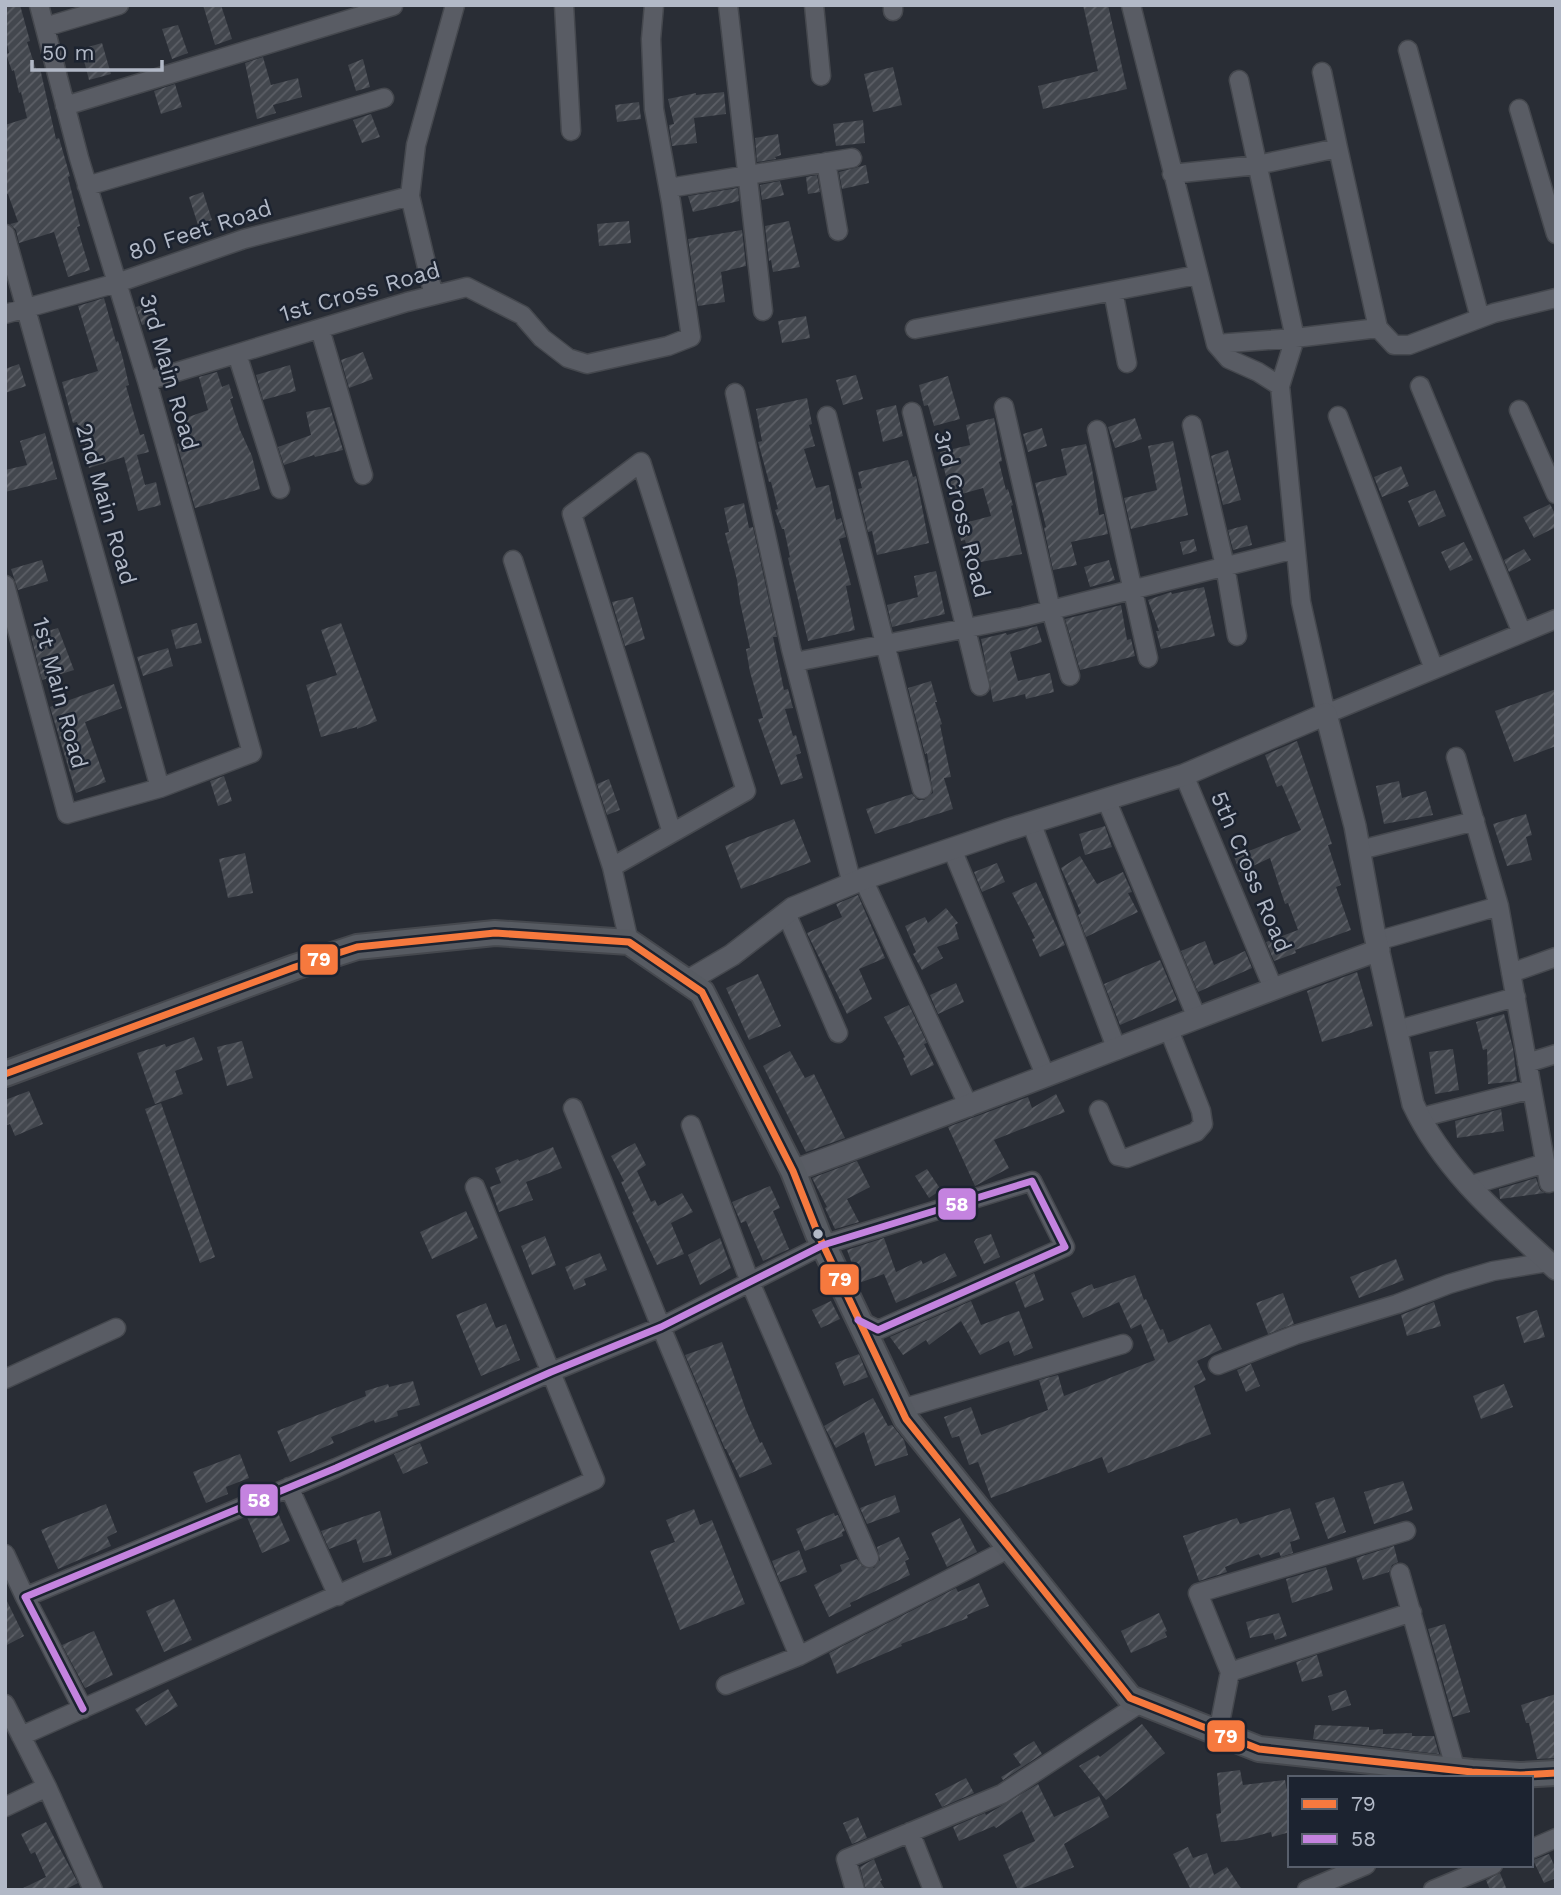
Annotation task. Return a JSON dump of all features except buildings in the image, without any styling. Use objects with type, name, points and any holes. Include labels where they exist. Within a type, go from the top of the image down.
[{"type":"main road","points":[[5,1074],[295,967],[357,947],[495,933],[629,942],[702,992],[793,1171],[822,1245],[906,1419],[1130,1698],[1259,1749],[1508,1776]]},
{"type":"main road","points":[[1528,1776],[1556,1773]]},
{"type":"street","name":"3rd Main Road","points":[[39,5],[87,186],[146,381],[252,753],[160,788]]},
{"type":"street","points":[[45,27],[119,5]]},
{"type":"street","points":[[432,288],[410,196],[416,145],[455,5]]},
{"type":"street","points":[[564,5],[571,131]]},
{"type":"street","name":"1st Cross Road","points":[[146,381],[407,302],[467,288],[522,315],[542,338],[568,358],[587,364],[668,346],[691,337],[669,188],[654,109],[651,38],[654,5]]},
{"type":"street","points":[[729,5],[763,311]]},
{"type":"street","points":[[814,5],[821,76]]},
{"type":"street","points":[[1130,5],[1216,344],[1229,359],[1280,386]]},
{"type":"street","points":[[65,106],[393,6]]},
{"type":"street","points":[[1408,50],[1480,318]]},
{"type":"street","points":[[1322,72],[1378,328],[1394,345],[1409,345],[1480,318],[1556,298]]},
{"type":"street","points":[[1239,80],[1296,338],[1280,386],[1301,602],[1360,850],[1413,1104],[1425,1130],[1468,1186],[1552,1266]]},
{"type":"street","points":[[87,186],[384,98]]},
{"type":"street","points":[[1519,109],[1556,234]]},
{"type":"street","points":[[1171,174],[1257,165],[1338,148]]},
{"type":"street","points":[[669,188],[747,173],[852,158]]},
{"type":"street","points":[[826,162],[838,231]]},
{"type":"street","name":"80 Feet Road","points":[[5,313],[117,282],[244,239],[410,196]]},
{"type":"street","name":"2nd Main Road","points":[[5,234],[160,788]]},
{"type":"street","points":[[915,329],[1197,275]]},
{"type":"street","points":[[1113,291],[1127,363]]},
{"type":"street","points":[[1216,344],[1378,328]]},
{"type":"street","points":[[320,329],[363,475]]},
{"type":"street","points":[[237,354],[279,489]]},
{"type":"street","points":[[1420,386],[1522,633]]},
{"type":"street","points":[[735,393],[795,662],[858,881],[969,1107]]},
{"type":"street","points":[[1004,407],[1051,610],[1070,676]]},
{"type":"street","points":[[1519,410],[1556,494]]},
{"type":"street","name":"3rd Cross Road","points":[[912,412],[979,686]]},
{"type":"street","points":[[827,416],[922,789]]},
{"type":"street","points":[[1338,416],[1434,669]]},
{"type":"street","points":[[1192,425],[1225,566],[1237,636]]},
{"type":"street","points":[[1097,430],[1148,658]]},
{"type":"street","points":[[611,867],[672,833],[746,791],[641,462],[572,514],[672,833]]},
{"type":"street","points":[[795,662],[1051,610],[1295,549]]},
{"type":"street","points":[[513,561],[611,867],[629,942]]},
{"type":"street","name":"1st Main Road","points":[[5,586],[67,814],[160,788]]},
{"type":"street","points":[[687,982],[732,954],[793,908],[858,881],[1031,822],[1184,775],[1556,619]]},
{"type":"street","points":[[1456,757],[1499,906],[1549,1183]]},
{"type":"street","name":"5th Cross Road","points":[[1184,775],[1273,988]]},
{"type":"street","points":[[1106,799],[1197,1018]]},
{"type":"street","points":[[1360,850],[1475,821]]},
{"type":"street","points":[[1031,822],[1117,1050]]},
{"type":"street","points":[[952,849],[1046,1077]]},
{"type":"street","points":[[793,1171],[1169,1030],[1378,945],[1499,906]]},
{"type":"street","points":[[786,913],[838,1033]]},
{"type":"street","points":[[1511,973],[1556,957]]},
{"type":"street","points":[[1398,1030],[1516,997]]},
{"type":"street","points":[[1098,1110],[1118,1156],[1127,1158],[1196,1132],[1203,1124],[1202,1111],[1169,1030]]},
{"type":"street","points":[[1528,1063],[1556,1054]]},
{"type":"street","points":[[1419,1118],[1532,1090]]},
{"type":"street","points":[[573,1108],[661,1327],[799,1656]]},
{"type":"street","points":[[691,1125],[750,1282],[869,1558]]},
{"type":"street","points":[[1468,1186],[1546,1163]]},
{"type":"street","points":[[26,1597],[661,1327],[822,1245],[1032,1181],[1065,1247],[878,1329],[858,1320]]},
{"type":"street","points":[[21,1736],[595,1480],[475,1187]]},
{"type":"street","points":[[1219,1365],[1294,1335],[1398,1304],[1449,1284],[1493,1271],[1552,1266]]},
{"type":"street","points":[[5,1379],[116,1328]]},
{"type":"street","points":[[901,1409],[1123,1344]]},
{"type":"street","points":[[289,1487],[338,1596]]},
{"type":"street","points":[[1217,1733],[1230,1672],[1198,1593],[1406,1531]]},
{"type":"street","points":[[726,1685],[799,1656],[1010,1548]]},
{"type":"street","points":[[5,1554],[83,1709]]},
{"type":"street","points":[[1400,1573],[1456,1771]]},
{"type":"street","points":[[1230,1672],[1412,1612]]},
{"type":"street","points":[[855,1890],[846,1859],[1002,1794],[1142,1702]]},
{"type":"street","points":[[5,1704],[47,1787],[93,1890]]},
{"type":"street","points":[[5,1807],[47,1787]]},
{"type":"street","points":[[910,1832],[933,1890]]},
{"type":"street","points":[[1533,1848],[1556,1838]]},
{"type":"street","points":[[1307,1890],[1361,1867]]},
{"type":"street","points":[[1433,1890],[1488,1867]]},
{"type":"transit line","name":"79","points":[[5,1074],[295,967],[357,947],[495,933],[629,942],[702,992],[793,1171],[818,1234],[906,1419],[1130,1698],[1259,1749],[1472,1772],[1520,1775],[1556,1773]]},
{"type":"transit line","name":"58","points":[[83,1709],[25,1597],[336,1468],[551,1372],[661,1327],[823,1245],[1032,1181],[1065,1247],[878,1330],[858,1320]]}]
